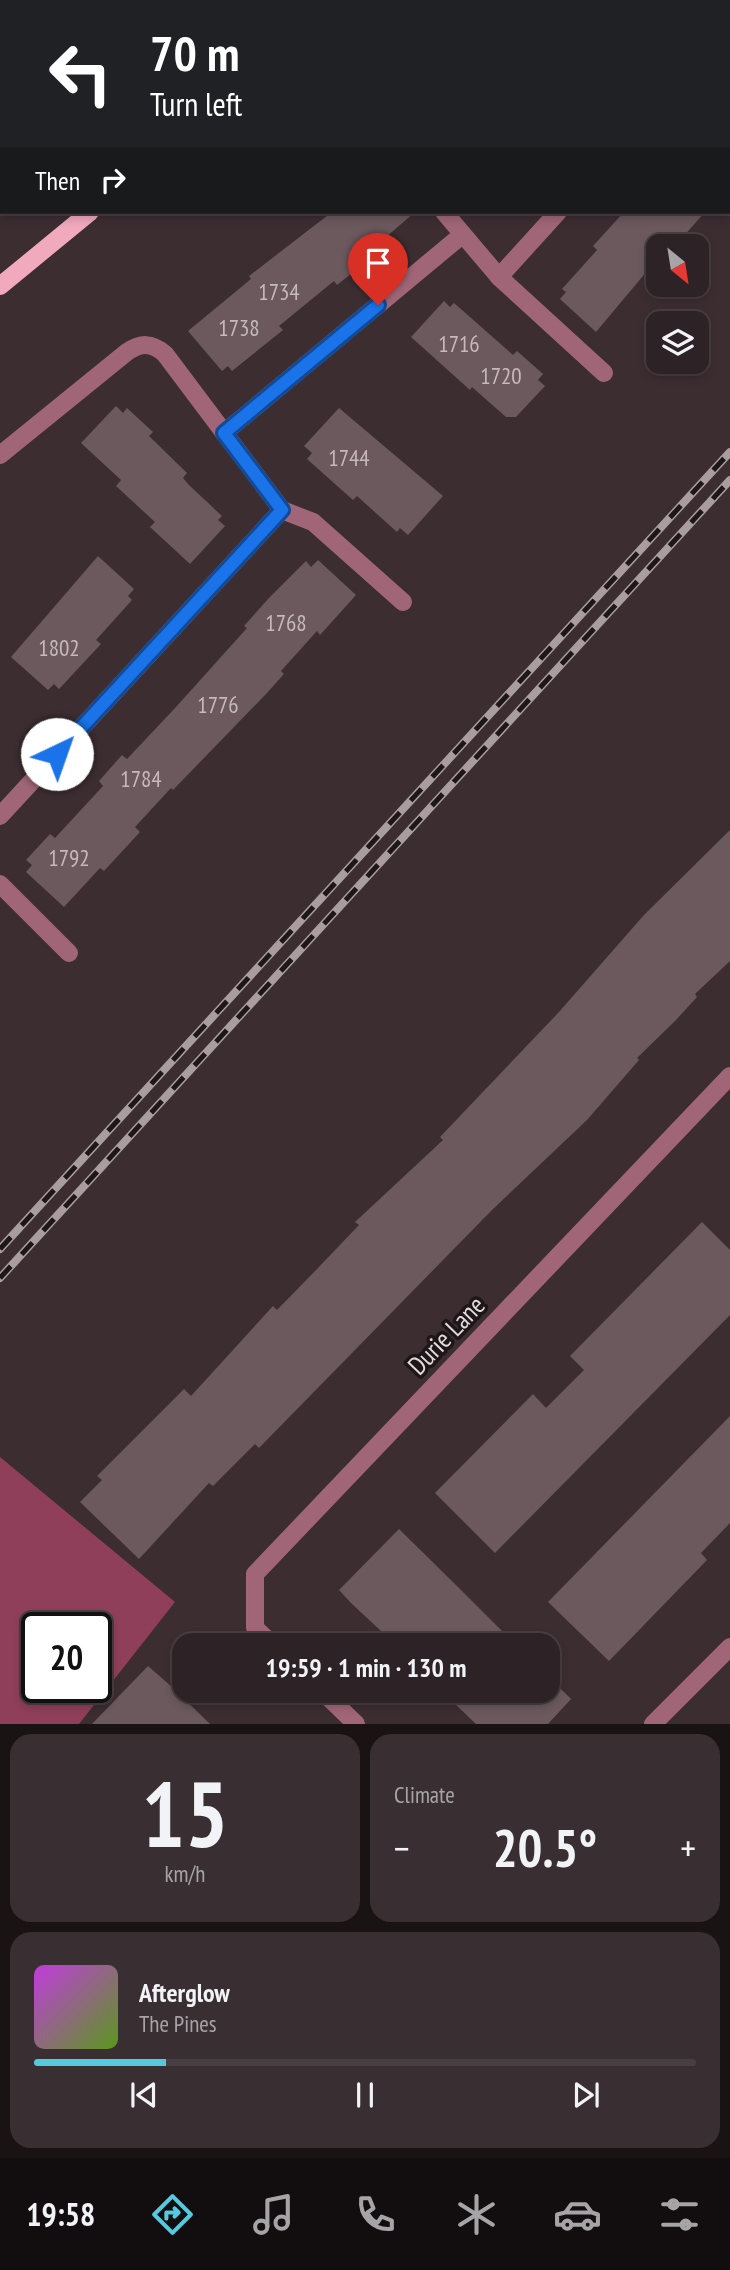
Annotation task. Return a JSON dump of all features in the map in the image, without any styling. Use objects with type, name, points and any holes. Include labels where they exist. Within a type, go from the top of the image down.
[{"type":"main road","points":[[0,286],[88,214]]},
{"type":"street","points":[[446,214],[499,277],[604,373]]},
{"type":"street","points":[[499,277],[556,214]]},
{"type":"street","points":[[224,433],[462,235]]},
{"type":"street","points":[[0,455],[127,352],[147,344],[165,354],[282,510],[313,522],[403,602]]},
{"type":"street","points":[[0,816],[282,510]]},
{"type":"street","points":[[0,884],[69,953]]},
{"type":"street","name":"Durie Lane","points":[[260,1633],[255,1628],[255,1574],[730,1076]]},
{"type":"street","points":[[653,1724],[730,1647]]},
{"type":"street","points":[[334,1703],[356,1724]]},
{"type":"shaded area","points":[[0,1457],[175,1602],[112,1682],[112,1612],[21,1612],[21,1703],[96,1703],[79,1724],[0,1724]]},
{"type":"building","points":[[329,214],[413,214],[363,257],[367,261],[337,285],[334,281],[279,326],[283,330],[232,371],[228,366],[222,371],[188,331],[251,279],[249,276]]},
{"type":"building","points":[[622,214],[703,214],[686,234],[646,234],[646,272],[596,332],[560,299],[566,292],[562,289],[597,250],[593,246]]},
{"type":"building","points":[[444,301],[450,307],[454,303],[513,355],[517,351],[543,374],[538,380],[545,386],[516,417],[506,417],[472,387],[470,390],[411,337]]},
{"type":"building","points":[[116,406],[123,413],[127,408],[153,432],[149,436],[187,473],[183,478],[222,516],[218,520],[225,526],[190,564],[150,527],[155,522],[116,486],[121,480],[81,443]]},
{"type":"building","points":[[339,408],[443,496],[408,535],[400,528],[397,532],[357,496],[353,500],[307,459],[312,453],[304,446]]},
{"type":"building","points":[[98,556],[134,589],[128,596],[132,600],[96,640],[101,644],[59,689],[54,684],[48,690],[11,657]]},
{"type":"building","points":[[318,560],[356,595],[320,635],[317,631],[281,671],[284,674],[266,694],[135,827],[140,832],[104,871],[100,868],[64,907],[26,872],[32,865],[26,860],[50,834],[55,838],[103,786],[99,781],[122,755],[127,759],[176,707],[247,628],[244,626],[268,599],[306,561],[311,567]]},
{"type":"building","points":[[730,830],[730,961],[695,994],[697,997],[637,1058],[639,1060],[587,1120],[492,1210],[259,1448],[255,1444],[213,1486],[209,1483],[139,1559],[80,1502],[102,1480],[97,1476],[184,1389],[191,1396],[273,1306],[277,1310],[359,1225],[355,1222],[443,1140],[440,1137],[559,1012],[644,915]]},
{"type":"building","points":[[702,1222],[730,1250],[730,1315],[495,1553],[435,1493],[533,1394],[546,1408],[584,1370],[570,1356]]},
{"type":"building","points":[[730,1416],[730,1523],[701,1553],[707,1560],[609,1661],[548,1602]]},
{"type":"building","points":[[399,1529],[504,1633],[383,1633],[339,1590]]},
{"type":"building","points":[[148,1666],[172,1687],[172,1703],[188,1703],[210,1724],[92,1724]]},
{"type":"building","points":[[560,1688],[571,1699],[548,1724],[476,1724],[455,1704],[560,1703]]},
{"type":"railway","points":[[0,1249],[730,452]]},
{"type":"railway","points":[[0,1278],[730,480]]},
{"type":"route","points":[[57,754],[282,510],[224,433],[378,305]]}]
